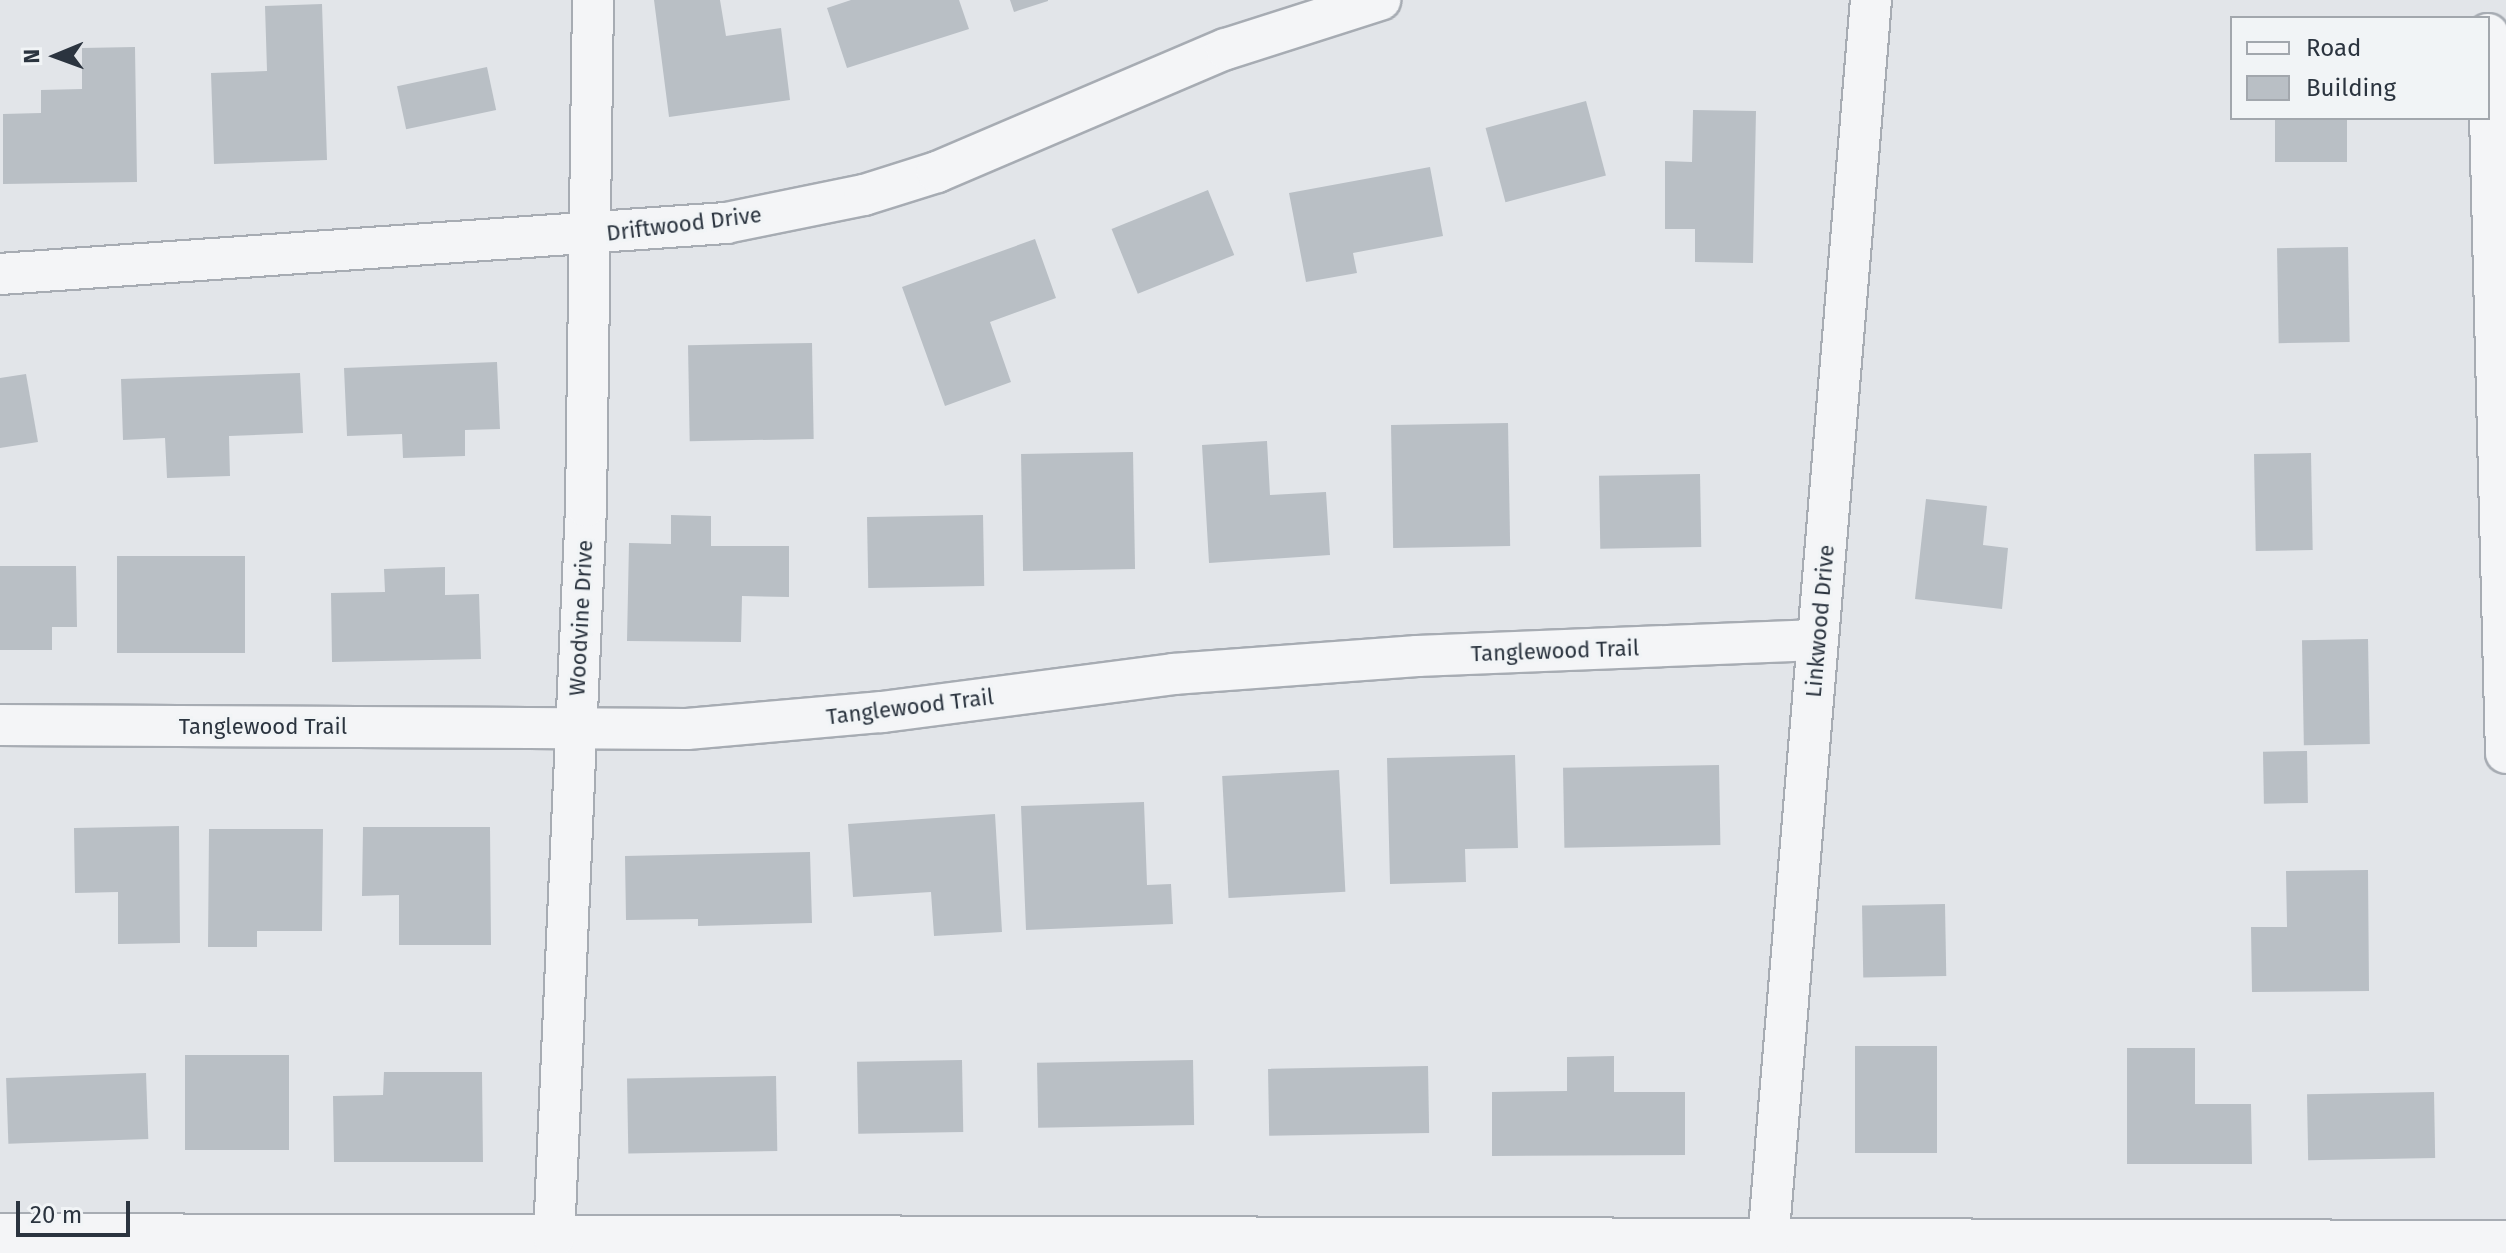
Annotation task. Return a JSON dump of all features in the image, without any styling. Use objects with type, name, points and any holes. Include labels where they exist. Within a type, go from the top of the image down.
[{"type":"street","name":"Woodvine Drive","points":[[554,1237],[586,506],[593,0]]},
{"type":"street","name":"Driftwood Drive","points":[[0,274],[726,223],[864,195],[937,172],[1226,49],[1317,17],[1380,0]]},
{"type":"street","name":"Linkwood Drive","points":[[1768,1242],[1871,0]]},
{"type":"street","points":[[2490,114],[2506,753]]},
{"type":"street","name":"Tanglewood Trail","points":[[0,725],[687,729],[882,712],[1173,674],[1417,656],[1818,640]]},
{"type":"street","points":[[0,1234],[326,1244],[554,1237],[1045,1234],[1768,1242],[2506,1241]]},
{"type":"building","points":[[654,0],[720,0],[726,36],[781,28],[790,100],[669,117]]},
{"type":"building","points":[[851,0],[959,0],[969,29],[847,68],[827,8]]},
{"type":"building","points":[[1010,0],[1048,0],[1048,1],[1014,12]]},
{"type":"building","points":[[322,4],[327,160],[214,164],[211,73],[267,71],[265,6]]},
{"type":"building","points":[[135,47],[137,182],[3,184],[3,114],[41,113],[41,90],[82,89],[82,48]]},
{"type":"building","points":[[487,67],[496,110],[406,129],[397,86]]},
{"type":"building","points":[[1586,101],[1606,175],[1505,202],[1486,128]]},
{"type":"building","points":[[1693,110],[1756,111],[1753,263],[1695,262],[1695,229],[1665,229],[1665,161],[1692,162]]},
{"type":"building","points":[[2275,120],[2347,120],[2347,162],[2275,162]]},
{"type":"building","points":[[1430,167],[1443,236],[1353,253],[1357,273],[1306,282],[1289,193]]},
{"type":"building","points":[[1208,190],[1234,255],[1138,294],[1112,229]]},
{"type":"building","points":[[1035,239],[1056,298],[990,322],[1011,382],[945,406],[902,287]]},
{"type":"building","points":[[2348,247],[2350,342],[2279,343],[2277,248]]},
{"type":"building","points":[[812,343],[814,439],[690,441],[688,345]]},
{"type":"building","points":[[497,362],[500,429],[465,430],[465,456],[403,458],[402,434],[347,436],[344,368]]},
{"type":"building","points":[[300,373],[303,433],[229,436],[230,476],[167,478],[165,438],[123,440],[121,379]]},
{"type":"building","points":[[26,374],[38,442],[0,448],[0,378]]},
{"type":"building","points":[[1508,423],[1510,546],[1393,548],[1391,425]]},
{"type":"building","points":[[1267,441],[1270,495],[1326,492],[1330,555],[1209,563],[1202,445]]},
{"type":"building","points":[[1133,452],[1135,569],[1023,571],[1021,454]]},
{"type":"building","points":[[2311,453],[2313,550],[2256,551],[2254,454]]},
{"type":"building","points":[[1700,474],[1701,547],[1600,549],[1599,476]]},
{"type":"building","points":[[1926,499],[1987,506],[1983,545],[2008,548],[2002,609],[1915,599]]},
{"type":"building","points":[[671,515],[711,516],[711,546],[789,546],[789,597],[742,596],[741,642],[627,641],[629,543],[671,544]]},
{"type":"building","points":[[983,515],[984,586],[868,588],[867,517]]},
{"type":"building","points":[[117,556],[245,556],[245,653],[117,653]]},
{"type":"building","points":[[0,566],[76,566],[77,627],[52,627],[52,650],[0,650]]},
{"type":"building","points":[[445,567],[445,595],[479,594],[481,659],[332,662],[331,593],[385,592],[384,569]]},
{"type":"building","points":[[2368,639],[2370,744],[2304,745],[2302,640]]},
{"type":"building","points":[[2307,751],[2308,803],[2264,804],[2263,752]]},
{"type":"building","points":[[1515,755],[1518,848],[1465,849],[1466,882],[1390,884],[1387,758]]},
{"type":"building","points":[[1719,765],[1720,845],[1564,848],[1563,768]]},
{"type":"building","points":[[1339,770],[1345,892],[1229,898],[1222,776]]},
{"type":"building","points":[[1144,802],[1147,885],[1171,884],[1173,924],[1026,930],[1021,806]]},
{"type":"building","points":[[995,814],[1002,932],[934,936],[931,892],[853,897],[848,824]]},
{"type":"building","points":[[179,826],[180,943],[118,944],[118,892],[75,893],[74,828]]},
{"type":"building","points":[[363,827],[490,827],[491,945],[399,945],[399,895],[362,896]]},
{"type":"building","points":[[209,829],[323,829],[322,931],[257,931],[257,947],[208,947]]},
{"type":"building","points":[[810,852],[812,923],[698,926],[698,919],[626,920],[625,856]]},
{"type":"building","points":[[2368,870],[2369,991],[2252,992],[2251,927],[2287,927],[2286,871]]},
{"type":"building","points":[[1945,904],[1946,976],[1863,977],[1862,905]]},
{"type":"building","points":[[1855,1046],[1937,1046],[1937,1153],[1855,1153]]},
{"type":"building","points":[[2127,1048],[2195,1048],[2195,1104],[2251,1104],[2252,1164],[2127,1164]]},
{"type":"building","points":[[185,1055],[289,1055],[289,1150],[185,1150]]},
{"type":"building","points":[[1614,1056],[1614,1092],[1685,1092],[1685,1155],[1492,1156],[1492,1092],[1567,1091],[1567,1057]]},
{"type":"building","points":[[962,1060],[963,1132],[858,1134],[857,1062]]},
{"type":"building","points":[[1193,1060],[1194,1125],[1038,1128],[1037,1063]]},
{"type":"building","points":[[1428,1066],[1429,1133],[1269,1136],[1268,1069]]},
{"type":"building","points":[[384,1072],[482,1072],[483,1162],[334,1162],[333,1096],[383,1095]]},
{"type":"building","points":[[146,1073],[148,1139],[8,1144],[6,1078]]},
{"type":"building","points":[[776,1076],[777,1151],[628,1154],[627,1079]]},
{"type":"building","points":[[2434,1092],[2435,1158],[2308,1160],[2307,1094]]}]
